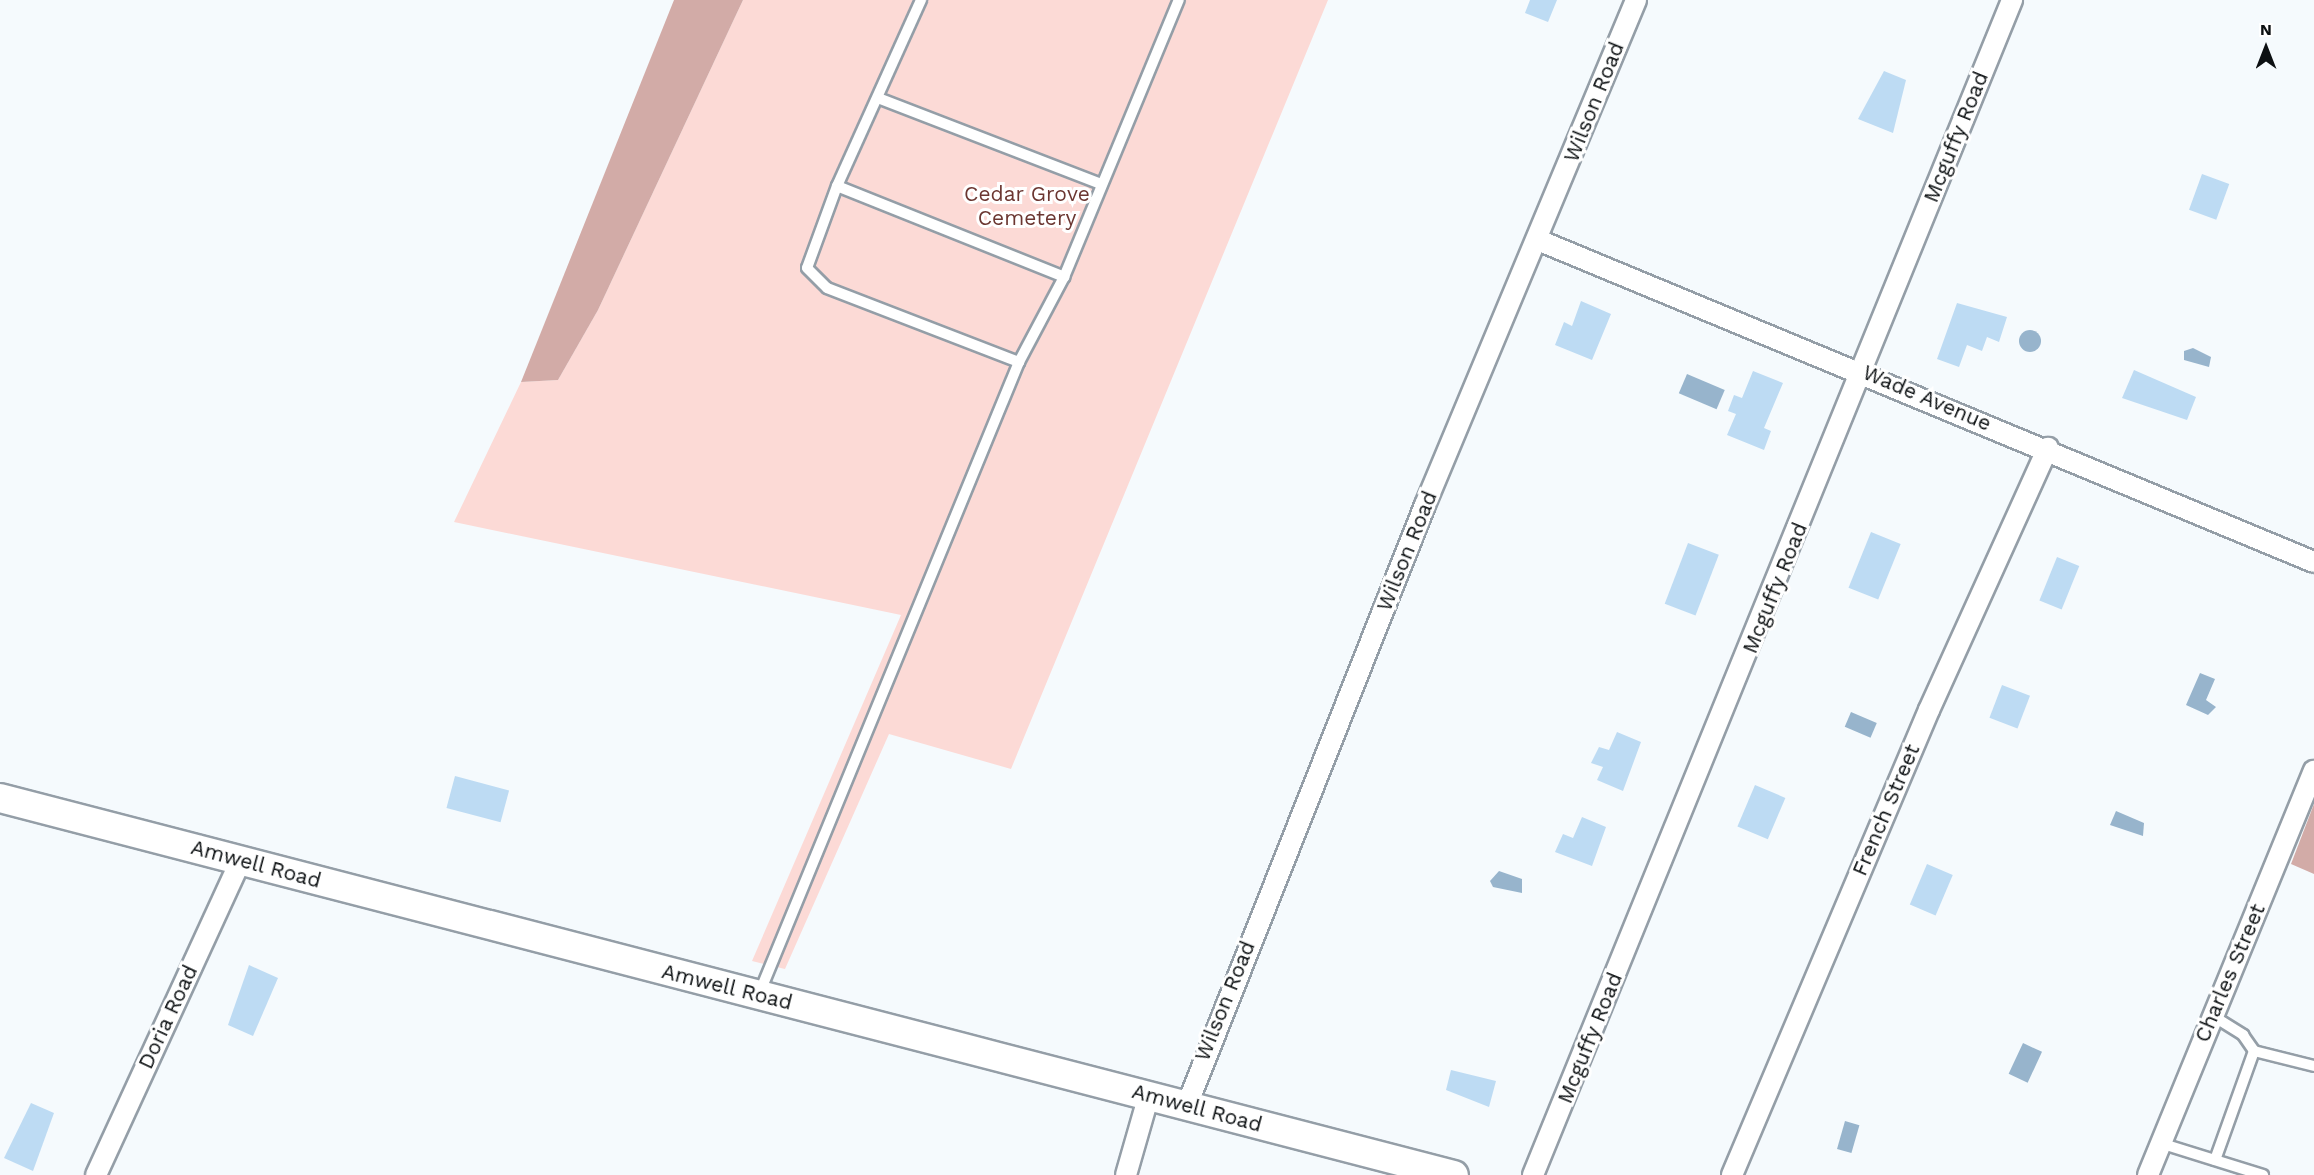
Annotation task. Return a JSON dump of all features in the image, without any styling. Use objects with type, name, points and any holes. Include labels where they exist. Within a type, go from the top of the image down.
[{"type":"main road","name":"Amwell Road","points":[[0,798],[1454,1175]]},
{"type":"street","name":"Wilson Road","points":[[1187,1105],[1636,0]]},
{"type":"street","name":"Mcguffy Road","points":[[1533,1175],[1864,371],[2012,0]]},
{"type":"street","name":"Wade Avenue","points":[[1538,240],[1864,371],[2314,562]]},
{"type":"street","name":"French Street","points":[[1732,1175],[1929,710],[2048,448]]},
{"type":"street","name":"Charles Street","points":[[2148,1175],[2314,771]]},
{"type":"street","name":"Doria Road","points":[[96,1175],[241,860]]},
{"type":"street","points":[[1126,1175],[1149,1095]]},
{"type":"lane","points":[[921,0],[837,186],[807,268],[827,288],[1019,362]]},
{"type":"lane","points":[[759,996],[1019,362],[1064,277],[1179,0]]},
{"type":"lane","points":[[878,98],[1101,184]]},
{"type":"lane","points":[[837,186],[1064,277]]},
{"type":"lane","points":[[2212,1016],[2243,1035],[2254,1051],[2314,1065]]},
{"type":"lane","points":[[2215,1160],[2254,1051]]},
{"type":"lane","points":[[2160,1143],[2263,1175]]},
{"type":"green space","name":"Cedar Grove Cemetery","points":[[743,0],[1328,0],[1011,769],[889,734],[785,969],[752,961],[901,615],[454,522],[521,382],[558,380],[598,310]]},
{"type":"shaded area","points":[[674,0],[743,0],[598,310],[558,380],[521,382]]},
{"type":"shaded area","points":[[2314,804],[2314,874],[2291,864]]},
{"type":"water","points":[[2030,330],[2038,333],[2041,341],[2038,349],[2030,352],[2022,349],[2019,341],[2022,333]]},
{"type":"water","points":[[2193,348],[2211,357],[2209,367],[2184,360],[2184,351]]},
{"type":"water","points":[[1687,374],[1725,390],[1717,409],[1679,393]]},
{"type":"water","points":[[2200,673],[2215,679],[2206,700],[2216,707],[2208,715],[2186,705]]},
{"type":"water","points":[[1851,712],[1877,723],[1871,738],[1845,727]]},
{"type":"water","points":[[2116,811],[2144,823],[2143,836],[2110,825]]},
{"type":"water","points":[[1499,871],[1522,879],[1522,893],[1493,887],[1490,881]]},
{"type":"water","points":[[2023,1043],[2042,1052],[2028,1083],[2009,1074]]},
{"type":"water","points":[[1845,1121],[1859,1125],[1851,1153],[1837,1149]]},
{"type":"building","points":[[1530,0],[1557,0],[1548,22],[1525,13]]},
{"type":"building","points":[[1884,71],[1906,80],[1893,133],[1858,119]]},
{"type":"building","points":[[2202,174],[2229,184],[2216,220],[2189,210]]},
{"type":"building","points":[[1581,301],[1611,314],[1592,360],[1555,345],[1564,322],[1572,326]]},
{"type":"building","points":[[1957,303],[2007,317],[1999,342],[1987,337],[1982,351],[1967,345],[1959,367],[1937,359]]},
{"type":"building","points":[[2134,370],[2196,397],[2187,420],[2122,398]]},
{"type":"building","points":[[1753,371],[1783,383],[1764,428],[1771,431],[1764,450],[1727,435],[1736,414],[1728,411],[1734,395],[1742,398]]},
{"type":"building","points":[[1871,532],[1901,544],[1878,600],[1849,588]]},
{"type":"building","points":[[1688,543],[1719,555],[1696,616],[1665,604]]},
{"type":"building","points":[[2057,557],[2079,566],[2062,610],[2039,601]]},
{"type":"building","points":[[2002,685],[2030,696],[2017,728],[1989,718]]},
{"type":"building","points":[[1617,732],[1641,742],[1623,791],[1597,780],[1603,767],[1591,763],[1599,747],[1609,750]]},
{"type":"building","points":[[455,776],[509,790],[501,822],[446,808]]},
{"type":"building","points":[[1755,785],[1785,798],[1768,839],[1737,826]]},
{"type":"building","points":[[1582,817],[1606,827],[1592,866],[1555,852],[1563,834],[1573,838]]},
{"type":"building","points":[[1927,864],[1953,875],[1936,915],[1910,905]]},
{"type":"building","points":[[249,965],[278,978],[253,1036],[228,1025]]},
{"type":"building","points":[[1451,1070],[1496,1081],[1489,1107],[1446,1090]]},
{"type":"building","points":[[31,1103],[54,1113],[33,1171],[4,1158]]}]
